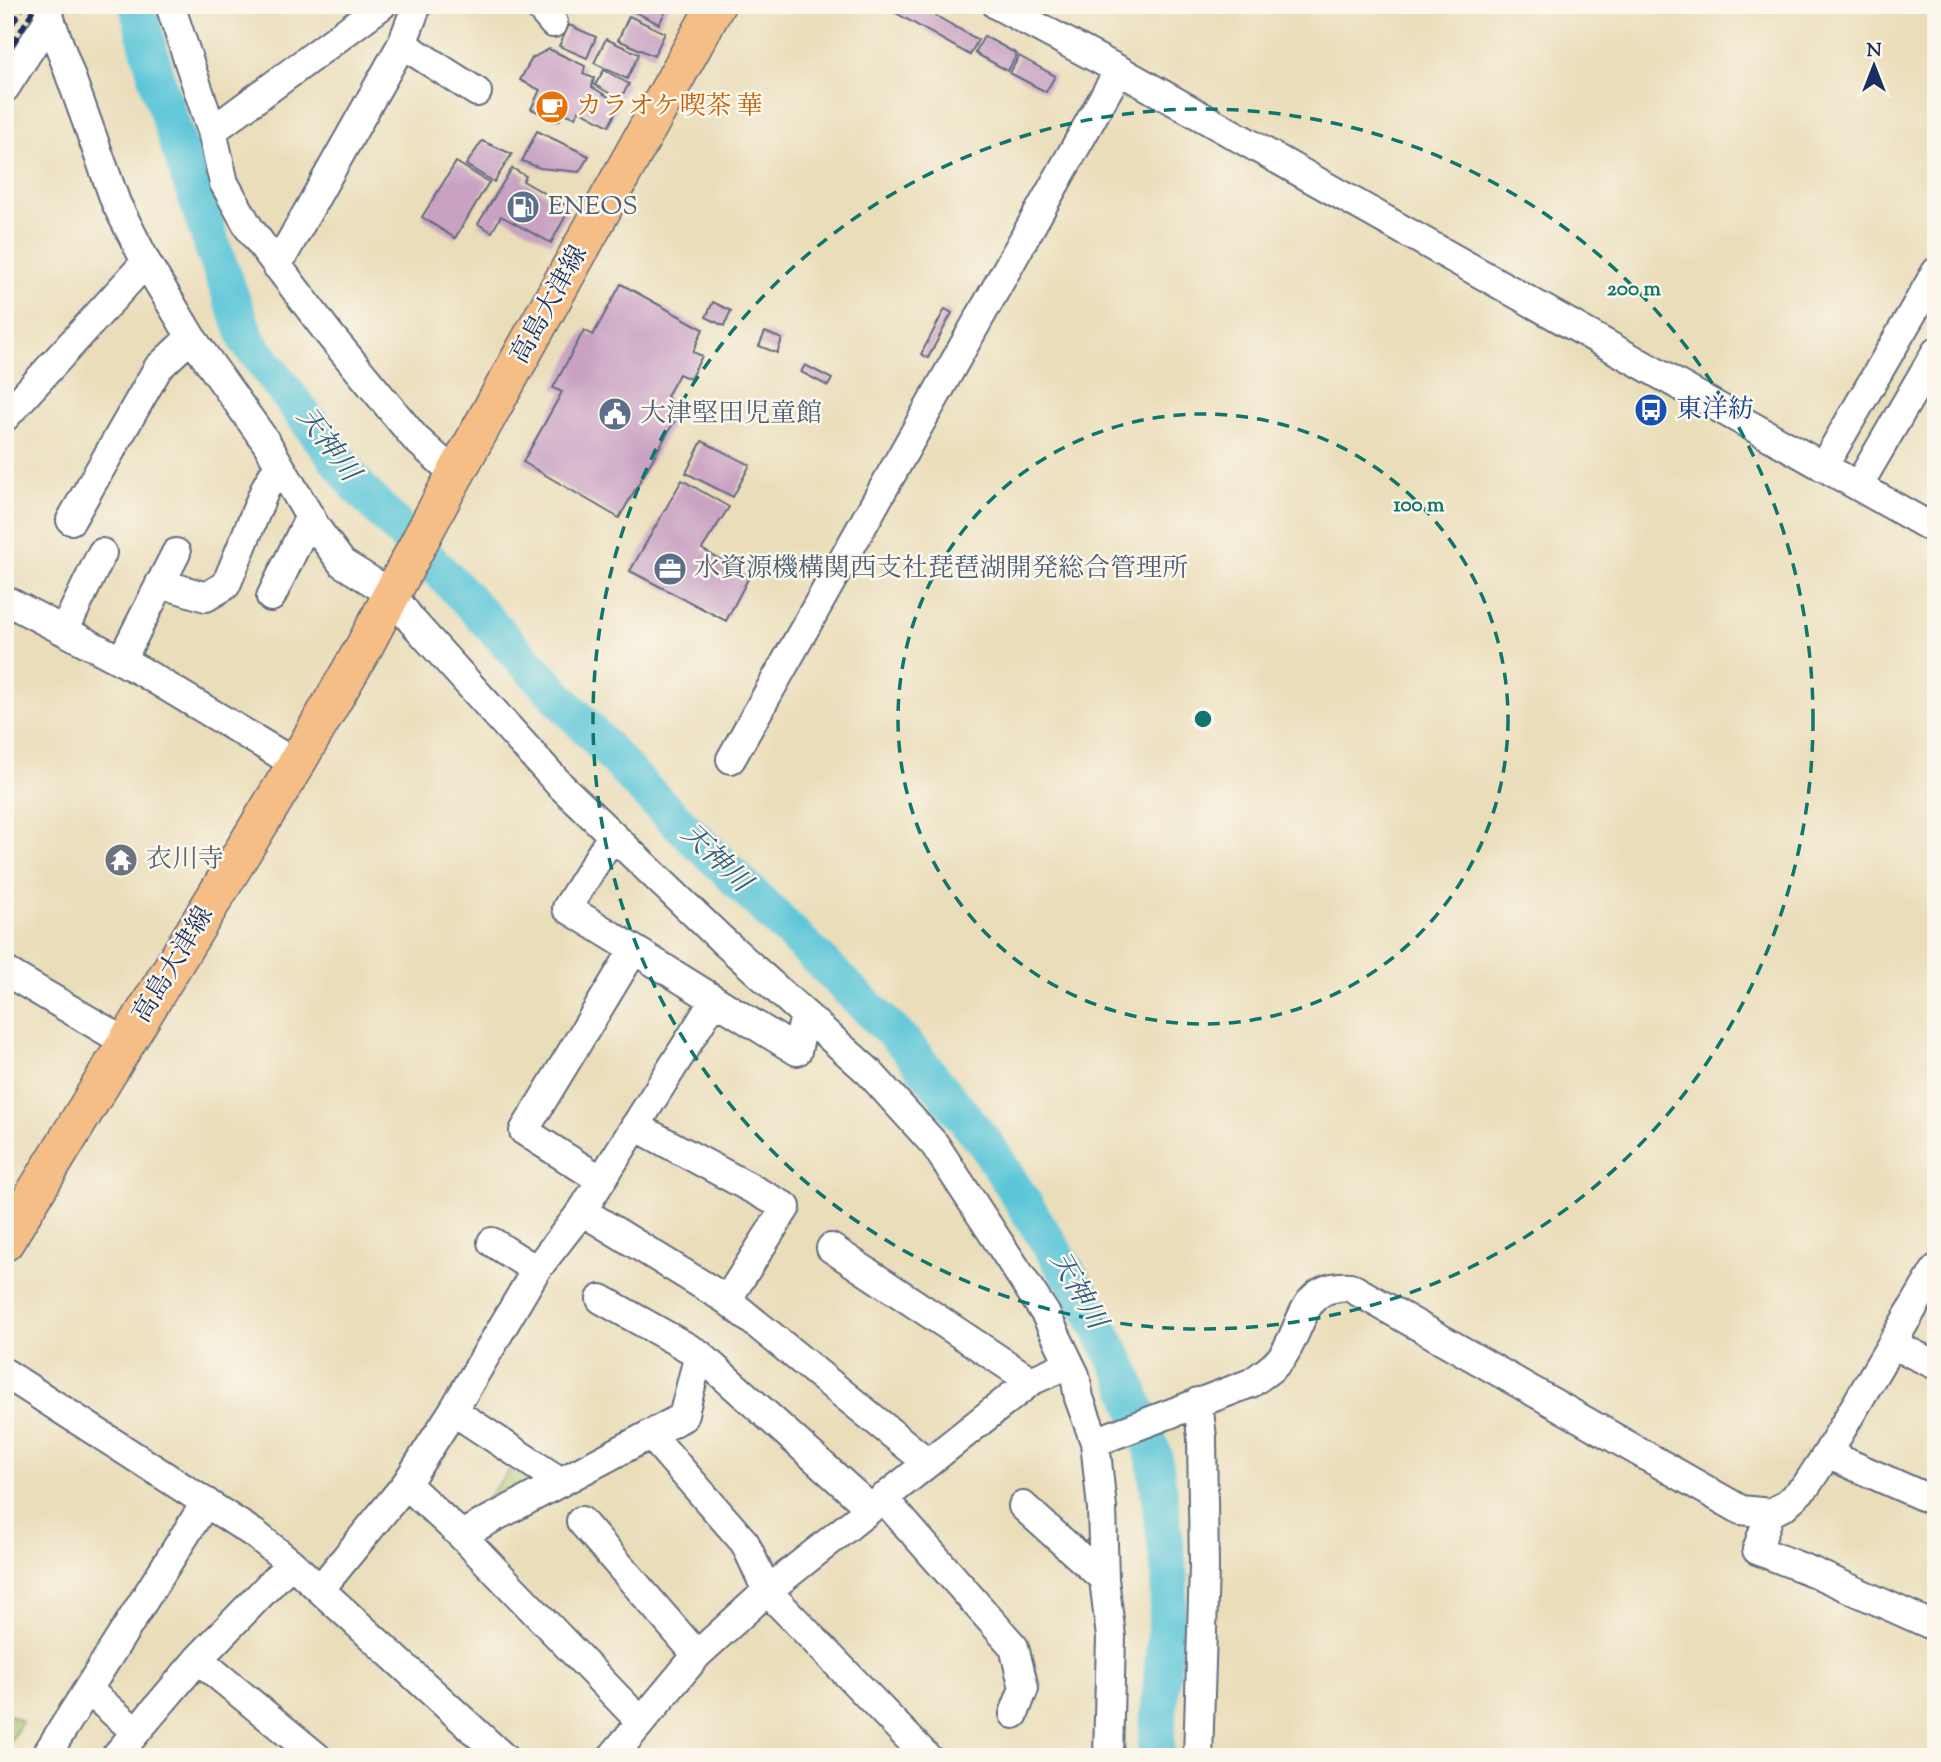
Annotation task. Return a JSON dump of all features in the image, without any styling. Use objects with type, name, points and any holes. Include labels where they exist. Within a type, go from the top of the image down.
[{"type":"main road","name":"高島大津線","points":[[450,484],[716,5]]},
{"type":"main road","points":[[397,585],[450,484]]},
{"type":"main road","name":"高島大津線","points":[[5,1242],[296,764],[397,585]]},
{"type":"street","points":[[170,5],[212,131],[224,183],[249,228],[329,334],[450,484]]},
{"type":"street","points":[[212,131],[382,5]]},
{"type":"street","points":[[277,266],[402,44],[417,5]]},
{"type":"street","points":[[998,5],[1119,70],[1936,530]]},
{"type":"street","points":[[5,88],[47,12]]},
{"type":"street","points":[[47,12],[116,202],[146,262],[191,337],[266,442],[342,563],[397,585],[411,620],[561,786],[869,1072],[935,1145],[1045,1313],[1100,1440],[1104,1579],[1111,1637],[1108,1757]]},
{"type":"street","points":[[402,44],[477,92]]},
{"type":"street","points":[[730,759],[1119,70]]},
{"type":"street","points":[[5,417],[146,262]]},
{"type":"street","points":[[1823,467],[1936,272]]},
{"type":"street","points":[[71,520],[158,368],[191,337]]},
{"type":"street","points":[[1858,486],[1936,352]]},
{"type":"street","points":[[160,583],[206,597],[226,585],[266,487],[279,465]]},
{"type":"street","points":[[271,597],[310,516]]},
{"type":"street","points":[[64,631],[102,553]]},
{"type":"street","points":[[121,661],[176,553]]},
{"type":"street","points":[[5,600],[121,661],[296,764]]},
{"type":"street","points":[[612,836],[567,908],[797,1051],[805,1015]]},
{"type":"street","points":[[601,1180],[523,1131],[633,950]]},
{"type":"street","points":[[5,971],[127,1043]]},
{"type":"street","points":[[321,1588],[406,1484],[453,1411],[536,1270],[582,1210],[714,1001]]},
{"type":"street","points":[[635,1126],[786,1208],[727,1300]]},
{"type":"street","points":[[582,1210],[727,1300],[927,1462]]},
{"type":"street","points":[[492,1242],[536,1270]]},
{"type":"street","points":[[831,1248],[1031,1381]]},
{"type":"street","points":[[1100,1440],[1251,1383],[1271,1369],[1283,1355],[1312,1299],[1319,1291],[1334,1286],[1350,1287],[1741,1510],[1770,1514],[1784,1506],[1806,1486],[1828,1454],[1936,1269]]},
{"type":"street","points":[[601,1299],[699,1354],[876,1503],[1014,1647],[1024,1688],[1014,1714]]},
{"type":"street","points":[[1892,1344],[1936,1365]]},
{"type":"street","points":[[461,1535],[683,1417],[699,1354]]},
{"type":"street","points":[[612,1757],[697,1655],[767,1591],[1031,1381],[1069,1364]]},
{"type":"street","points":[[5,1373],[256,1535],[321,1588],[503,1757]]},
{"type":"street","points":[[1188,1405],[1202,1438],[1204,1567],[1198,1757]]},
{"type":"street","points":[[453,1411],[561,1482]]},
{"type":"street","points":[[650,1434],[745,1543],[767,1591],[927,1757]]},
{"type":"street","points":[[1828,1454],[1936,1502]]},
{"type":"street","points":[[406,1484],[461,1535],[641,1723]]},
{"type":"street","points":[[45,1757],[206,1502]]},
{"type":"street","points":[[1023,1506],[1104,1579]]},
{"type":"street","points":[[1770,1514],[1757,1550],[1936,1627]]},
{"type":"street","points":[[581,1521],[697,1655]]},
{"type":"street","points":[[115,1757],[198,1659],[292,1563]]},
{"type":"street","points":[[198,1659],[317,1757]]},
{"type":"street","points":[[88,1690],[136,1732]]},
{"type":"green space","points":[[516,1462],[547,1481],[463,1529]]},
{"type":"green space","points":[[5,1713],[22,1721],[5,1751]]},
{"type":"building","points":[[621,5],[669,5],[659,24]]},
{"type":"building","points":[[892,5],[917,5],[978,40],[970,55],[889,9]]},
{"type":"building","points":[[629,16],[665,33],[654,56],[618,40]]},
{"type":"building","points":[[569,25],[596,37],[587,58],[559,46]]},
{"type":"building","points":[[984,36],[1017,54],[1008,71],[975,53]]},
{"type":"building","points":[[606,39],[639,54],[627,79],[594,63]]},
{"type":"building","points":[[549,49],[585,66],[583,74],[594,78],[592,87],[620,104],[609,126],[579,110],[575,117],[566,114],[570,106],[567,104],[559,121],[531,109],[540,90],[520,80],[532,58]]},
{"type":"building","points":[[1019,56],[1055,76],[1046,92],[1010,73]]},
{"type":"building","points":[[604,70],[629,84],[620,99],[595,85]]},
{"type":"building","points":[[537,131],[589,156],[579,172],[540,168],[522,161]]},
{"type":"building","points":[[482,141],[512,154],[494,182],[466,165]]},
{"type":"building","points":[[456,162],[489,182],[455,238],[422,217]]},
{"type":"building","points":[[512,168],[526,176],[523,181],[570,208],[551,243],[501,216],[492,232],[478,224]]},
{"type":"building","points":[[621,284],[703,329],[693,352],[702,356],[690,379],[679,374],[667,396],[678,415],[619,518],[523,462],[562,392],[553,388],[584,330],[593,335]]},
{"type":"building","points":[[713,302],[731,311],[724,326],[706,317]]},
{"type":"building","points":[[945,309],[952,313],[928,358],[921,354]]},
{"type":"building","points":[[765,332],[782,339],[777,353],[759,346]]},
{"type":"building","points":[[805,365],[832,379],[828,386],[801,372]]},
{"type":"building","points":[[702,441],[750,465],[733,497],[686,473]]},
{"type":"building","points":[[682,480],[729,507],[702,549],[749,577],[726,621],[630,571]]},
{"type":"waterway","name":"天神川","points":[[137,5],[160,90],[215,254],[248,342],[359,488],[643,788],[905,1044],[988,1147],[1083,1297],[1124,1375],[1154,1456],[1170,1578],[1155,1757]]},
{"type":"railway","points":[[5,36],[24,5]]},
{"type":"railway","points":[[5,57],[36,5]]},
{"type":"place","name":"カラオケ喫茶 華","points":[[552,107]]},
{"type":"place","name":"ENEOS","points":[[523,207]]},
{"type":"place","name":"東洋紡","points":[[1651,410]]},
{"type":"place","name":"大津堅田児童館","points":[[615,414]]},
{"type":"place","name":"水資源機構関西支社琵琶湖開発総合管理所","points":[[670,569]]},
{"type":"place","name":"衣川寺","points":[[121,860]]}]
